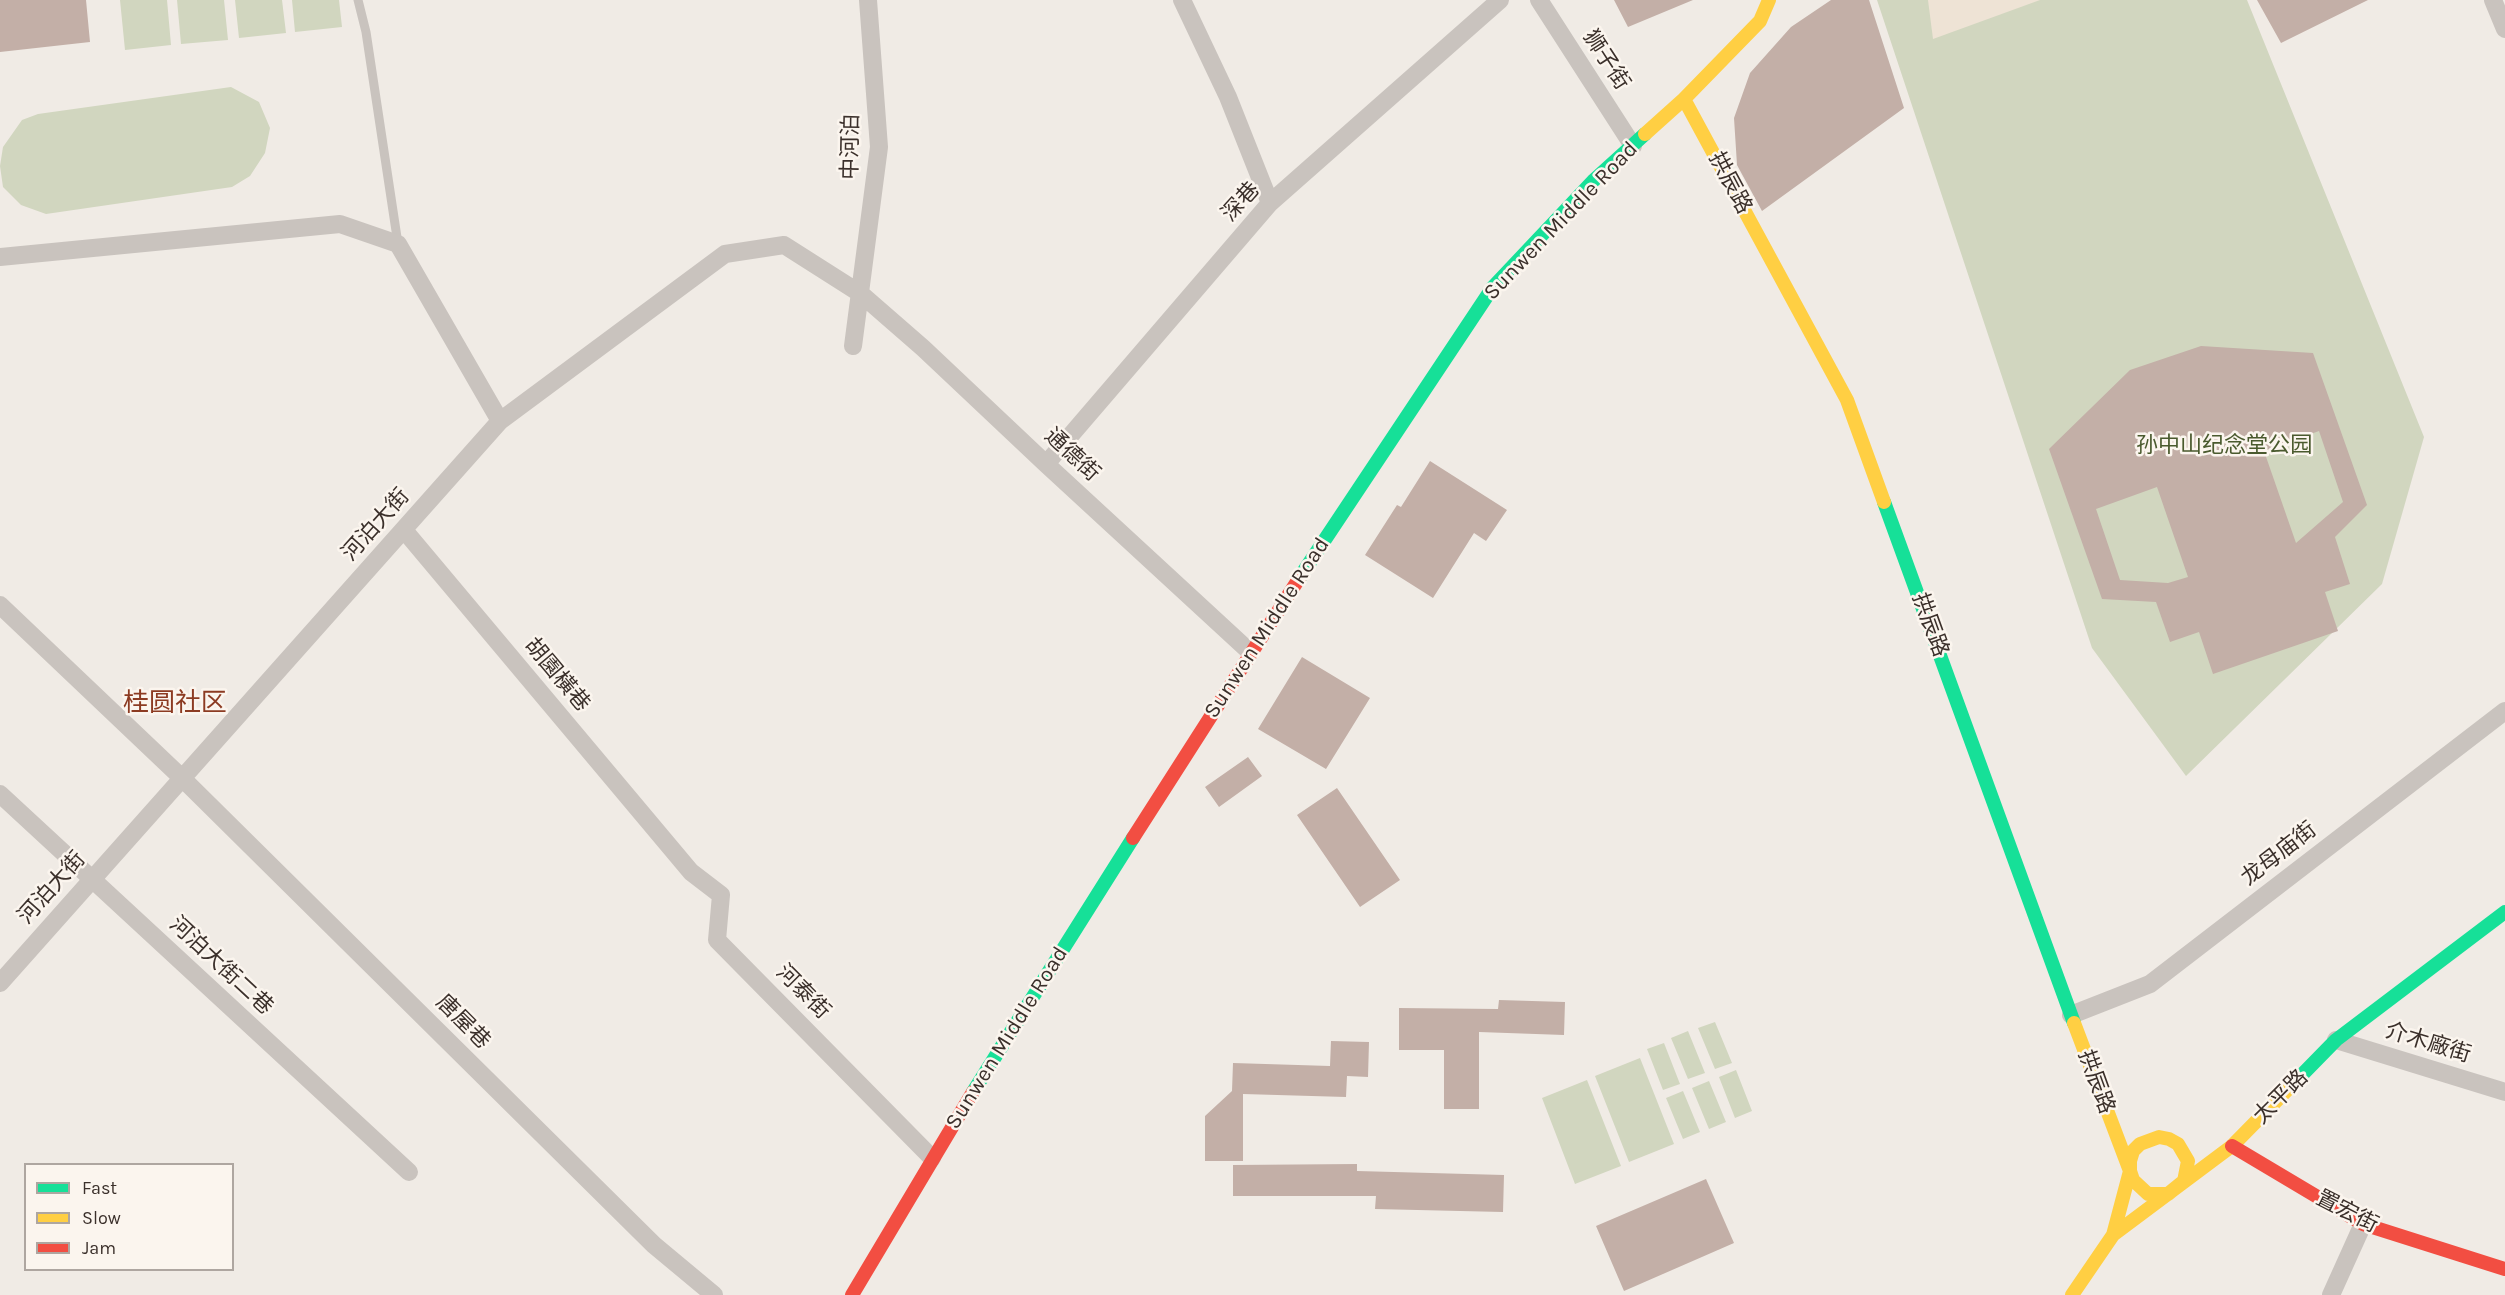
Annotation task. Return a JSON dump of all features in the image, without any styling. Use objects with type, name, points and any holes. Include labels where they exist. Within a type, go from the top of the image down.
[{"type":"street","name":"中河泊","points":[[853,346],[879,147],[868,0]]},
{"type":"street","points":[[1182,0],[1228,97],[1270,203]]},
{"type":"street","name":"深巷","points":[[1046,464],[1270,203],[1500,0]]},
{"type":"street","name":"狮子街","points":[[1539,0],[1633,146]]},
{"type":"street","name":"Sunwen Middle Road","points":[[852,1295],[932,1158],[1250,652],[1493,287],[1593,181],[1684,99],[1760,21],[1769,0]]},
{"type":"street","points":[[2493,0],[2505,28]]},
{"type":"street","name":"拱辰路","points":[[1684,99],[1847,400],[2130,1171]]},
{"type":"street","points":[[0,257],[340,224],[398,244],[500,421]]},
{"type":"street","name":"河泊大街","points":[[0,983],[500,421],[725,254],[784,245],[861,294]]},
{"type":"street","name":"通德街","points":[[861,294],[923,348],[1250,652]]},
{"type":"street","name":"胡園橫巷","points":[[404,530],[674,851]]},
{"type":"street","name":"唐屋巷","points":[[0,605],[182,778],[654,1245],[714,1295]]},
{"type":"street","name":"龙母庙街","points":[[2071,1015],[2150,984],[2505,711]]},
{"type":"street","name":"河泊大街二巷","points":[[0,794],[409,1172]]},
{"type":"street","name":"河泰街","points":[[674,851],[691,872],[721,896],[717,940],[932,1158]]},
{"type":"street","name":"太平路","points":[[2072,1295],[2113,1235],[2230,1147],[2336,1040],[2505,912]]},
{"type":"street","name":"介木廠街","points":[[2336,1040],[2505,1092]]},
{"type":"street","points":[[2112,1124],[2128,1140],[2140,1144]]},
{"type":"street","points":[[2113,1235],[2133,1151],[2140,1144],[2159,1137],[2178,1144],[2230,1147]]},
{"type":"street","points":[[2178,1144],[2188,1161],[2184,1181]]},
{"type":"street","name":"置宏街","points":[[2230,1147],[2363,1224],[2505,1269]]},
{"type":"street","points":[[2130,1171],[2139,1188],[2148,1194],[2168,1194]]},
{"type":"street","points":[[2331,1295],[2363,1224]]},
{"type":"lane","points":[[358,0],[366,32],[398,244]]},
{"type":"green space","points":[[120,0],[167,0],[171,45],[125,50]]},
{"type":"green space","points":[[177,0],[224,0],[228,40],[181,44]]},
{"type":"green space","points":[[235,0],[282,0],[286,33],[239,38]]},
{"type":"green space","points":[[292,0],[339,0],[342,27],[295,32]]},
{"type":"green space","name":"孙中山纪念堂公园","points":[[1877,0],[2247,0],[2424,437],[2382,584],[2186,776],[2092,648]]},
{"type":"green space","points":[[231,87],[259,102],[270,128],[265,153],[250,176],[232,187],[46,214],[21,205],[3,187],[0,166],[3,147],[22,120],[38,114]]},
{"type":"green space","points":[[1715,1022],[1732,1063],[1715,1069],[1698,1028]]},
{"type":"green space","points":[[1688,1031],[1705,1073],[1688,1079],[1671,1038]]},
{"type":"green space","points":[[1664,1043],[1680,1084],[1663,1090],[1647,1049]]},
{"type":"green space","points":[[1640,1058],[1674,1144],[1629,1162],[1595,1076]]},
{"type":"green space","points":[[1736,1070],[1752,1111],[1735,1118],[1719,1077]]},
{"type":"green space","points":[[1587,1080],[1621,1166],[1575,1184],[1542,1098]]},
{"type":"green space","points":[[1709,1081],[1726,1122],[1709,1129],[1692,1088]]},
{"type":"green space","points":[[1683,1091],[1700,1132],[1683,1139],[1666,1098]]},
{"type":"shaded area","points":[[1928,0],[2040,0],[1933,39]]},
{"type":"building","points":[[0,0],[86,0],[90,42],[0,52]]},
{"type":"building","points":[[1614,0],[1693,0],[1628,27]]},
{"type":"building","points":[[1831,0],[1869,0],[1904,108],[1762,211],[1737,165],[1734,118],[1750,73],[1791,27]]},
{"type":"building","points":[[2257,0],[2368,0],[2281,43]]},
{"type":"building","points":[[2201,346],[2313,353],[2367,505],[2335,537],[2350,584],[2325,592],[2338,631],[2213,674],[2199,632],[2170,642],[2156,602],[2102,599],[2049,449],[2130,370]],"holes":[[[2319,431],[2343,502],[2296,543],[2264,451]],[[2157,487],[2188,577],[2168,583],[2120,580],[2096,509]]]},
{"type":"building","points":[[1430,461],[1507,510],[1486,541],[1474,533],[1433,598],[1365,555],[1397,505],[1401,507]]},
{"type":"building","points":[[1302,657],[1370,698],[1326,769],[1258,729]]},
{"type":"building","points":[[1248,757],[1262,776],[1219,807],[1205,787]]},
{"type":"building","points":[[1337,788],[1400,880],[1360,907],[1297,815]]},
{"type":"building","points":[[1499,1000],[1565,1002],[1564,1035],[1479,1032],[1479,1109],[1444,1109],[1444,1050],[1399,1050],[1399,1008],[1498,1009]]},
{"type":"building","points":[[1331,1041],[1369,1042],[1368,1077],[1347,1076],[1346,1097],[1243,1094],[1243,1161],[1205,1161],[1205,1116],[1232,1091],[1233,1063],[1330,1066]]},
{"type":"building","points":[[1357,1164],[1357,1171],[1504,1175],[1503,1212],[1375,1209],[1376,1196],[1233,1196],[1233,1165]]},
{"type":"building","points":[[1706,1179],[1734,1243],[1624,1291],[1596,1226]]},
{"type":"traffic: fast","points":[[1300,577],[1493,287],[1593,181],[1645,134]]},
{"type":"traffic: fast","points":[[1884,502],[2074,1023]]},
{"type":"traffic: fast","points":[[973,1092],[1133,838]]},
{"type":"traffic: fast","points":[[2292,1085],[2336,1040],[2505,912]]},
{"type":"traffic: slow","points":[[1645,134],[1684,99],[1760,21],[1769,0]]},
{"type":"traffic: slow","points":[[1684,99],[1847,400],[1884,502]]},
{"type":"traffic: slow","points":[[2074,1023],[2130,1171],[2133,1180],[2148,1194],[2168,1194],[2184,1181],[2188,1161],[2178,1144],[2169,1139],[2159,1137],[2140,1144],[2133,1151],[2130,1161],[2130,1171],[2113,1235]]},
{"type":"traffic: slow","points":[[2072,1295],[2113,1235],[2232,1146],[2292,1085]]},
{"type":"traffic: jam","points":[[1133,838],[1300,577]]},
{"type":"traffic: jam","points":[[852,1295],[973,1092]]},
{"type":"traffic: jam","points":[[2232,1146],[2363,1224],[2505,1269]]},
{"type":"district","name":"桂圆社区","points":[[175,704]]}]
